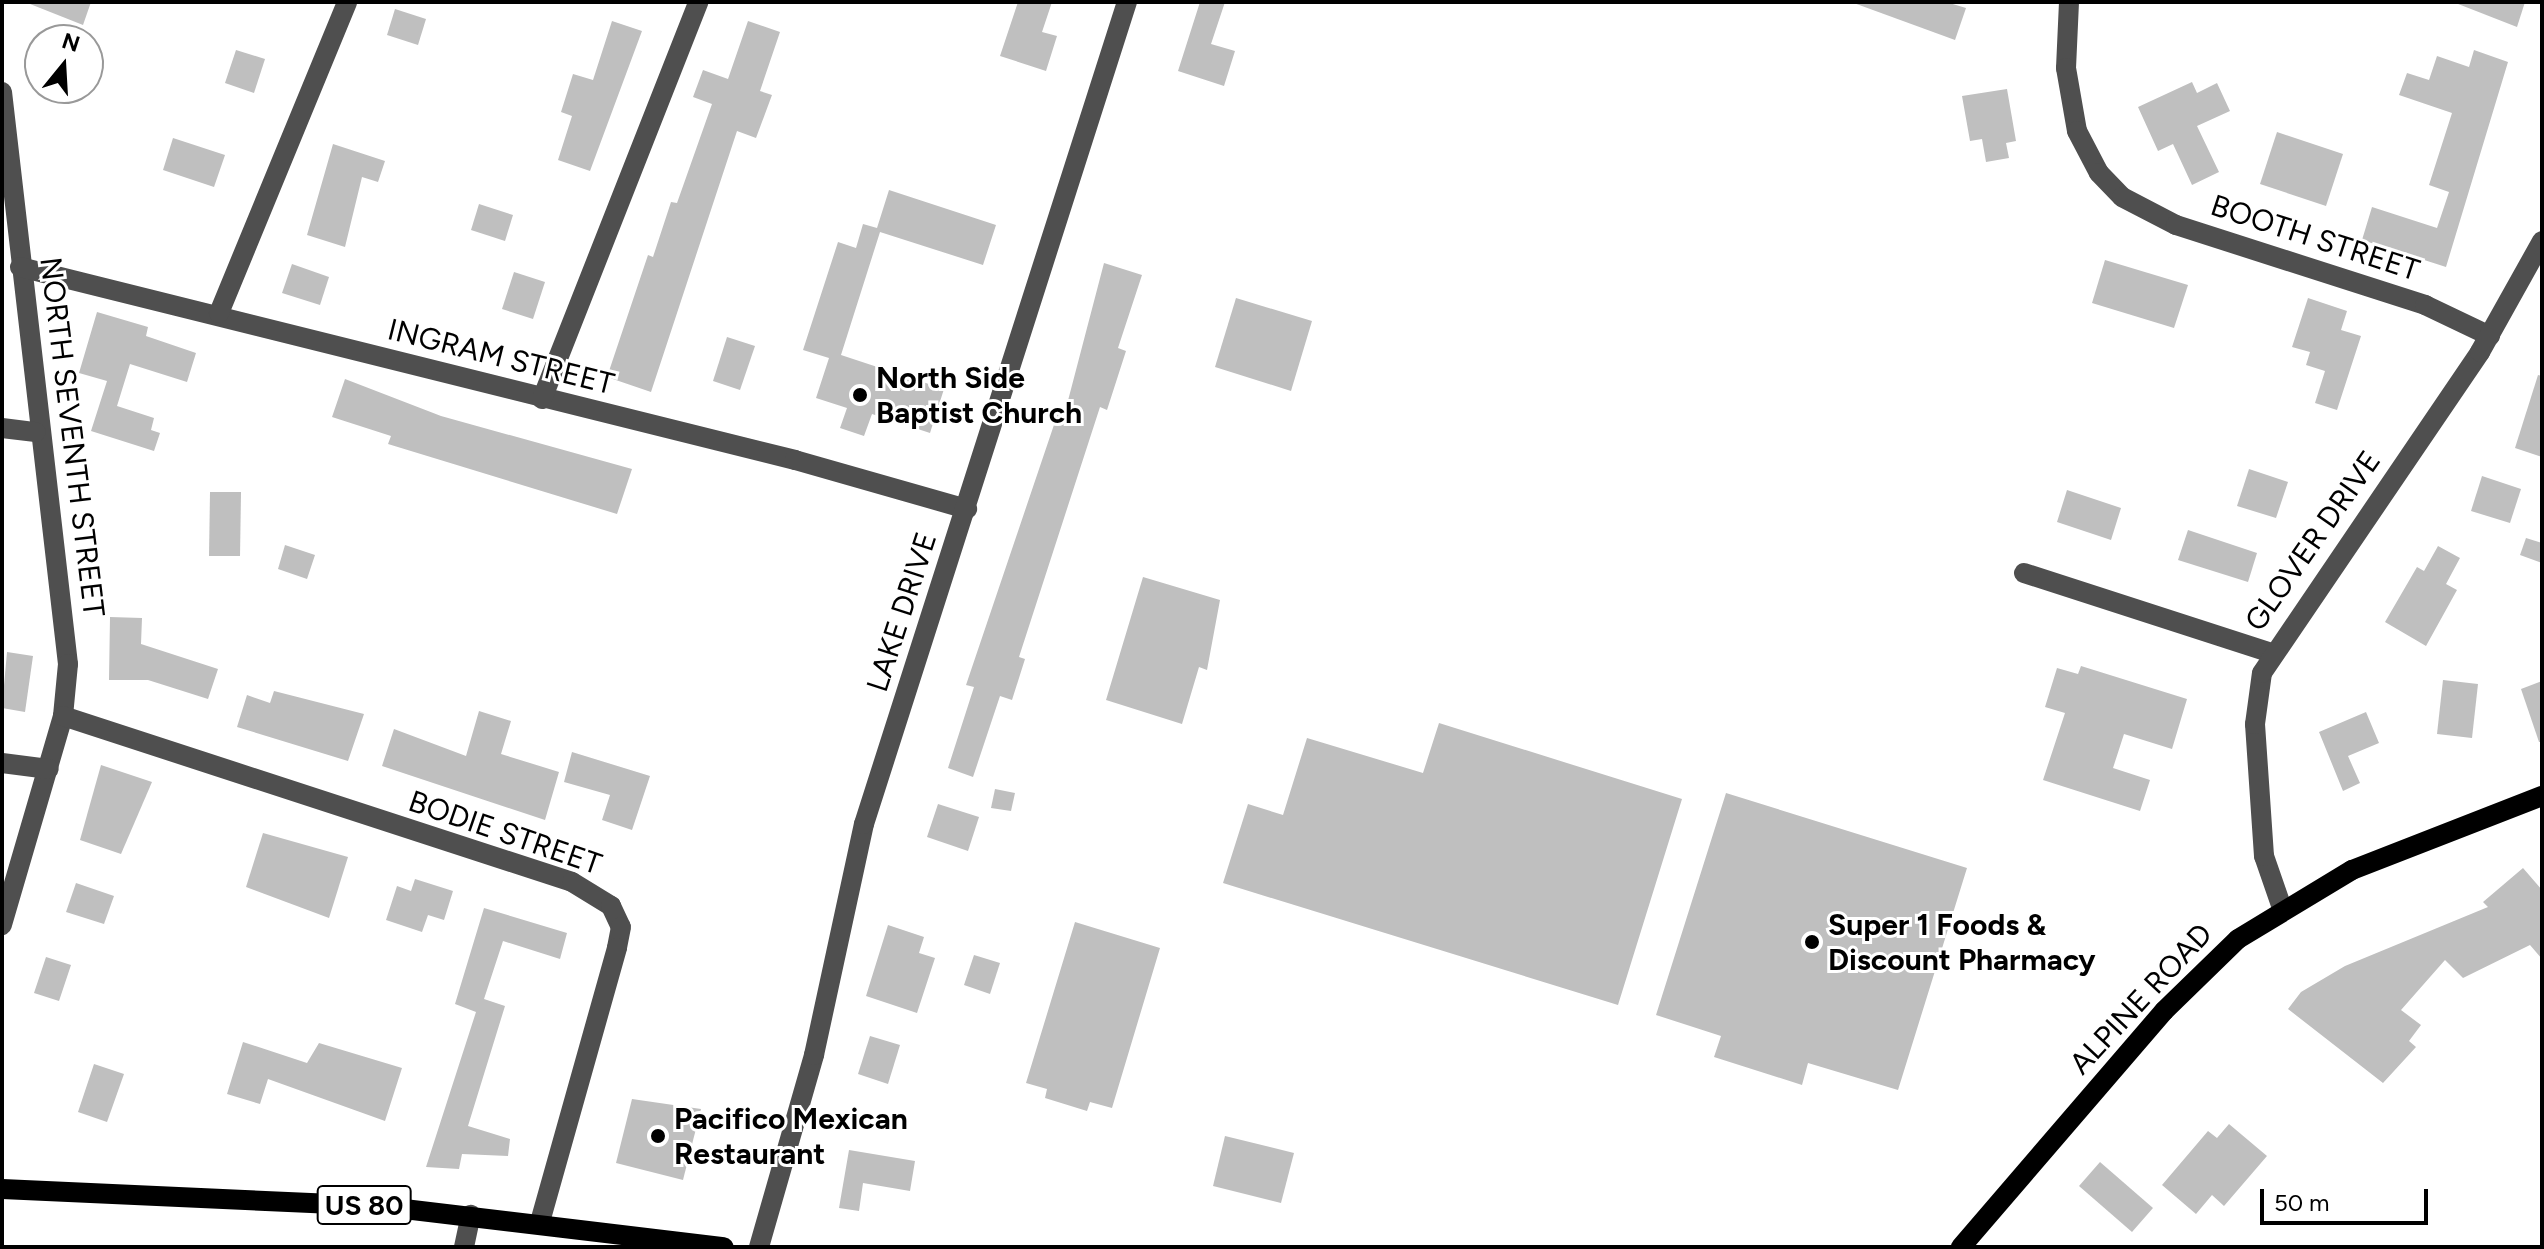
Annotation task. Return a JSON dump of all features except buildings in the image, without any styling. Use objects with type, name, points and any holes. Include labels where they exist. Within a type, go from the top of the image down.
[{"type":"main road","name":"ALPINE ROAD","points":[[1961,1247],[2172,1003],[2282,908],[2377,858],[2542,796]]},
{"type":"main road","name":"US 80","points":[[2,1189],[471,1215],[724,1247]]},
{"type":"street","points":[[219,313],[347,2]]},
{"type":"street","points":[[542,399],[698,2]]},
{"type":"street","name":"LAKE DRIVE","points":[[759,1247],[814,1055],[864,824],[1127,2]]},
{"type":"street","name":"BOOTH STREET","points":[[2069,2],[2066,68],[2077,131],[2099,173],[2122,197],[2176,225],[2425,305],[2490,336]]},
{"type":"street","name":"NORTH SEVENTH STREET","points":[[2,92],[36,432],[67,639],[63,716],[2,925]]},
{"type":"street","name":"GLOVER DRIVE","points":[[2282,908],[2265,864],[2255,724],[2258,684],[2272,653],[2490,336],[2542,241]]},
{"type":"street","name":"INGRAM STREET","points":[[20,267],[219,313],[967,509]]},
{"type":"street","points":[[2,428],[36,432]]},
{"type":"street","points":[[2024,573],[2272,653]]},
{"type":"street","name":"BODIE STREET","points":[[63,716],[572,882],[611,906],[621,927],[617,948],[540,1222]]},
{"type":"street","points":[[2,763],[49,769]]},
{"type":"street","points":[[464,1247],[471,1215]]},
{"type":"place","name":"North Side Baptist Church","points":[[860,395]]},
{"type":"place","name":"Super 1 Foods & Discount Pharmacy","points":[[1812,942]]},
{"type":"place","name":"Pacifico Mexican Restaurant","points":[[658,1136]]}]
